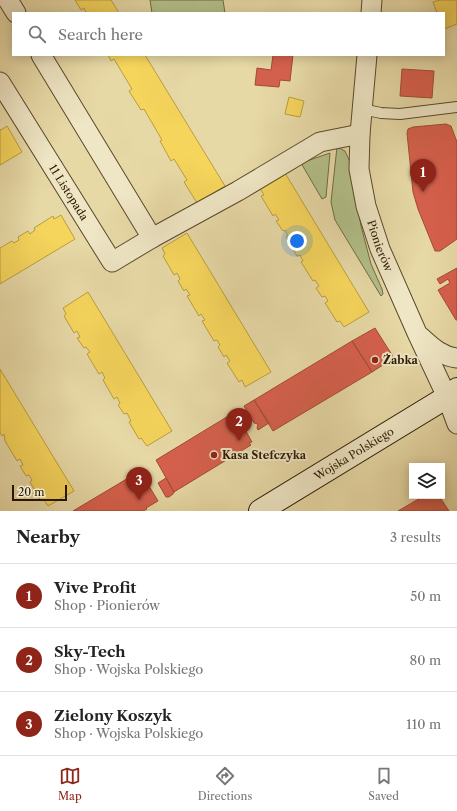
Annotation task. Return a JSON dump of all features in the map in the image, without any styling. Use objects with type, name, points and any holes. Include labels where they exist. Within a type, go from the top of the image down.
[{"type":"street","points":[[8,0],[15,12]]},
{"type":"street","points":[[371,12],[372,0]]},
{"type":"street","points":[[42,56],[152,238]]},
{"type":"street","name":"Pionierów","points":[[367,56],[360,134],[359,169],[366,206],[380,249],[417,334],[454,393],[457,424]]},
{"type":"street","name":"11 Listopada","points":[[0,82],[112,262],[152,238],[238,191],[320,142],[360,134]]},
{"type":"street","points":[[417,334],[438,352],[448,357],[457,358]]},
{"type":"street","name":"Wojska Polskiego","points":[[260,511],[454,393]]},
{"type":"lane","points":[[362,108],[381,113],[400,114],[457,107]]},
{"type":"green space","points":[[150,0],[223,0],[225,12],[152,12]]},
{"type":"green space","points":[[337,147],[345,151],[350,162],[361,226],[371,264],[382,289],[383,294],[381,296],[335,220],[331,202]]},
{"type":"green space","points":[[330,153],[326,197],[322,199],[301,163]]},
{"type":"building: Homes","points":[[75,0],[111,0],[118,12],[86,12],[84,8],[81,10]]},
{"type":"building: Homes","points":[[440,0],[457,0],[457,24],[445,29],[445,12],[437,12],[433,2]]},
{"type":"building: Homes","points":[[108,56],[146,56],[225,186],[197,203],[184,182],[187,180],[174,159],[171,161],[160,141],[162,140],[144,109],[141,110],[129,91],[132,89],[114,59],[111,61]]},
{"type":"building: Homes","points":[[289,97],[304,101],[300,117],[285,114]]},
{"type":"building: Homes","points":[[7,126],[22,152],[0,165],[0,129],[1,130]]},
{"type":"building: Homes","points":[[285,173],[369,312],[344,327],[340,321],[337,322],[325,303],[328,301],[325,296],[322,297],[316,288],[319,286],[315,280],[313,281],[301,262],[303,261],[300,255],[297,256],[286,237],[288,236],[285,230],[283,231],[276,221],[279,220],[275,214],[273,216],[261,196],[264,195],[260,188]]},
{"type":"building: Homes","points":[[61,215],[75,239],[0,284],[0,248],[12,241],[14,243],[19,240],[18,237],[28,231],[30,234],[35,230],[34,228],[53,216],[54,219]]},
{"type":"building: Homes","points":[[187,233],[271,372],[245,387],[242,380],[239,382],[227,363],[230,361],[226,355],[224,357],[218,347],[220,345],[217,340],[214,341],[202,321],[205,320],[201,314],[199,316],[187,296],[190,295],[186,289],[184,291],[178,281],[180,279],[177,273],[174,275],[163,256],[165,254],[162,248]]},
{"type":"building: Homes","points":[[88,292],[172,431],[147,446],[141,438],[139,439],[129,422],[131,421],[127,413],[124,414],[118,405],[120,403],[117,397],[114,399],[103,380],[105,378],[102,372],[99,374],[87,354],[90,352],[86,347],[84,348],[77,338],[80,337],[77,331],[74,333],[64,316],[66,314],[63,308]]},
{"type":"building: Homes","points":[[0,369],[74,491],[48,506],[44,500],[41,501],[30,482],[32,480],[29,475],[26,476],[20,466],[23,465],[20,459],[17,461],[5,441],[4,434],[2,436],[0,433]]},
{"type":"building: Shops","points":[[273,56],[293,56],[290,81],[280,80],[279,87],[255,85],[257,68],[271,70]]},
{"type":"building: Shops","points":[[402,69],[434,71],[432,98],[400,96]]},
{"type":"building: Shops","points":[[446,124],[451,126],[457,142],[457,239],[440,251],[435,251],[418,209],[413,192],[407,133],[408,129],[413,127]]},
{"type":"building: Shops","points":[[457,268],[456,320],[438,290],[450,283],[448,279],[440,284],[437,279]]},
{"type":"building: Shops","points":[[375,328],[394,358],[372,372],[352,341]]},
{"type":"building: Shops","points":[[352,341],[372,372],[273,431],[254,400]]},
{"type":"building: Shops","points":[[254,400],[269,423],[258,430],[258,424],[254,423],[244,406]]},
{"type":"building: Shops","points":[[235,412],[252,442],[249,443],[251,445],[174,492],[156,460]]},
{"type":"building: Shops","points":[[140,471],[158,501],[146,508],[147,509],[143,511],[73,511]]},
{"type":"building: Shops","points":[[166,478],[174,492],[169,497],[166,497],[158,483]]},
{"type":"building: Shops","points":[[419,499],[441,499],[449,511],[398,511]]},
{"type":"place","name":"Vive Profit","points":[[423,192]]},
{"type":"place","name":"Żabka","points":[[375,360]]},
{"type":"place","name":"Sky-Tech","points":[[239,441]]},
{"type":"place","name":"Kasa Stefczyka","points":[[214,455]]},
{"type":"place","name":"Zielony Koszyk","points":[[139,500]]}]
